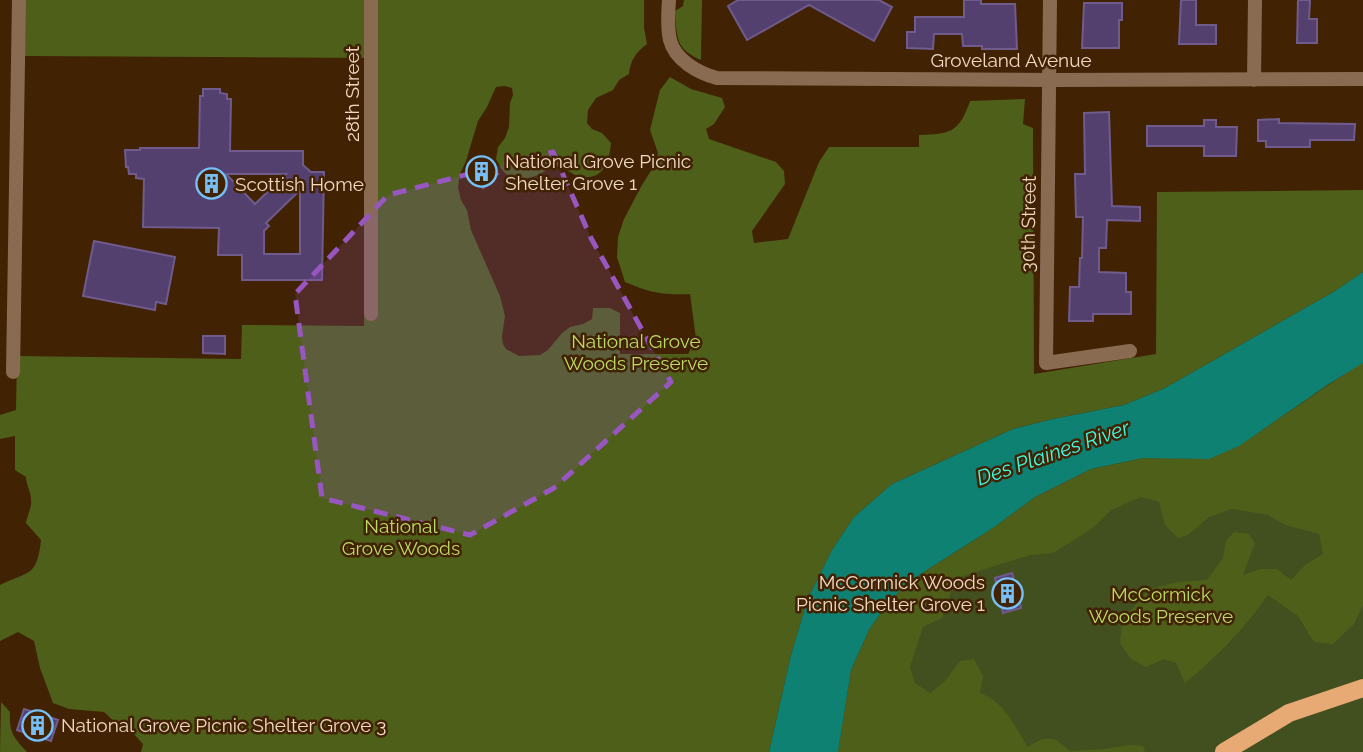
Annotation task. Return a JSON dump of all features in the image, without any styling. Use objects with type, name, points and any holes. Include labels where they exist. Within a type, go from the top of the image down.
[{"type":"main road","points":[[1224,752],[1289,713],[1363,688]]},
{"type":"street","points":[[13,372],[19,0]]},
{"type":"street","name":"28th Street","points":[[371,0],[371,314]]},
{"type":"street","name":"Groveland Avenue","points":[[668,0],[671,45],[689,65],[717,78],[1363,79]]},
{"type":"street","name":"30th Street","points":[[1050,0],[1046,363],[1130,351]]},
{"type":"street","points":[[1254,80],[1255,0]]},
{"type":"highlighted area","points":[[553,152],[591,238],[671,382],[554,488],[470,535],[322,498],[295,294],[388,195]]},
{"type":"green space","name":"National Grove Woods","points":[[24,0],[644,0],[647,44],[634,57],[629,74],[619,80],[613,90],[596,98],[588,110],[587,123],[611,143],[609,157],[599,173],[587,177],[578,176],[558,167],[531,177],[510,178],[496,159],[498,147],[509,127],[512,88],[496,87],[478,121],[458,187],[471,230],[500,296],[505,316],[503,344],[506,349],[519,356],[540,355],[548,350],[570,327],[592,319],[593,308],[610,308],[620,313],[620,354],[688,354],[696,339],[690,294],[657,292],[625,282],[617,257],[618,237],[624,219],[656,163],[658,153],[650,130],[660,90],[670,77],[691,89],[722,98],[725,107],[714,124],[706,129],[709,139],[776,162],[784,171],[785,184],[752,231],[754,243],[788,239],[819,162],[829,147],[919,147],[919,135],[939,134],[957,126],[970,101],[1025,99],[1023,124],[1033,128],[1034,374],[1156,354],[1157,192],[1363,190],[1363,272],[1335,291],[1165,388],[1124,405],[1013,429],[892,484],[854,517],[832,550],[808,598],[791,655],[769,752],[141,752],[143,744],[133,733],[118,725],[104,712],[69,709],[53,703],[40,668],[34,641],[18,632],[0,641],[0,585],[34,567],[41,540],[26,523],[31,497],[26,477],[15,470],[15,436],[0,439],[0,415],[16,410],[17,356],[241,359],[242,325],[364,326],[367,58],[24,56]]},
{"type":"green space","points":[[684,0],[702,0],[701,60],[682,47],[677,35],[675,11],[683,6]]},
{"type":"green space","name":"McCormick Woods Preserve","points":[[1363,362],[1363,752],[838,752],[851,670],[993,528],[1327,385]]},
{"type":"green space","points":[[1363,364],[1363,605],[1354,624],[1333,644],[1314,642],[1298,616],[1268,595],[1229,642],[1185,683],[1176,663],[1164,659],[1146,667],[1131,659],[1120,643],[1122,622],[1149,589],[1178,582],[1207,580],[1223,558],[1226,541],[1234,532],[1249,534],[1255,543],[1243,575],[1260,569],[1277,569],[1291,580],[1305,565],[1323,554],[1319,534],[1285,525],[1268,515],[1232,509],[1209,517],[1188,535],[1178,538],[1165,525],[1159,502],[1141,497],[1111,510],[1093,528],[1053,553],[1030,555],[957,578],[942,618],[923,627],[910,667],[915,683],[930,693],[945,681],[960,661],[974,659],[983,676],[980,693],[1002,708],[1028,747],[1040,740],[1050,739],[1070,751],[1130,745],[1143,746],[1145,752],[838,752],[851,670],[870,628],[892,598],[919,575],[993,528],[1035,497],[1091,469],[1143,458],[1209,459],[1239,446]]},
{"type":"green space","points":[[1,702],[10,712],[13,734],[27,752],[0,752]]},
{"type":"water","name":"Des Plaines River","points":[[1363,272],[1363,363],[1239,446],[1209,459],[1143,458],[1091,469],[1035,497],[993,528],[919,575],[892,598],[870,628],[851,670],[838,752],[769,752],[791,655],[808,598],[832,550],[854,517],[892,484],[1013,429],[1124,405],[1165,388],[1335,291]]},
{"type":"building","points":[[738,0],[879,0],[892,7],[874,41],[809,5],[747,40],[728,6]]},
{"type":"building","points":[[964,0],[981,0],[981,4],[1015,4],[1017,49],[963,46],[962,34],[934,34],[933,49],[907,48],[907,32],[915,32],[915,17],[964,17]]},
{"type":"building","points":[[1181,0],[1196,0],[1196,25],[1216,25],[1216,44],[1179,44]]},
{"type":"building","points":[[1298,0],[1310,0],[1309,19],[1317,19],[1317,43],[1297,43]]},
{"type":"building","points":[[1084,3],[1122,3],[1119,48],[1082,48]]},
{"type":"building","name":"Scottish Home","points":[[203,89],[220,89],[220,93],[227,94],[227,99],[231,99],[230,151],[303,151],[303,165],[311,172],[324,172],[322,280],[242,280],[242,255],[218,255],[219,228],[143,227],[144,179],[136,178],[136,174],[129,174],[125,150],[199,148],[200,96],[203,96]],"holes":[[[226,174],[286,174],[255,204]],[[300,190],[300,254],[264,254],[264,231],[269,226],[266,223]]]},
{"type":"building","points":[[1109,112],[1112,206],[1140,207],[1140,221],[1107,220],[1106,248],[1099,248],[1099,272],[1126,273],[1126,292],[1131,292],[1131,314],[1093,314],[1093,321],[1069,321],[1070,287],[1079,287],[1082,258],[1083,217],[1076,217],[1075,174],[1085,174],[1084,113]]},
{"type":"building","points":[[1279,119],[1279,123],[1355,124],[1354,140],[1310,140],[1310,147],[1266,147],[1266,141],[1258,141],[1258,120]]},
{"type":"building","points":[[1204,120],[1216,120],[1216,127],[1237,127],[1236,156],[1204,156],[1204,146],[1147,146],[1147,126],[1204,126]]},
{"type":"building","name":"National Grove Picnic Shelter Grove 1","points":[[482,157],[498,174],[483,188],[467,171]]},
{"type":"building","points":[[94,241],[175,257],[166,304],[156,302],[155,310],[83,296]]},
{"type":"building","points":[[203,336],[225,336],[225,354],[203,353]]},
{"type":"building","name":"McCormick Woods Picnic Shelter Grove 1","points":[[1012,573],[1021,608],[1003,613],[995,578]]},
{"type":"building","name":"National Grove Picnic Shelter Grove 3","points":[[24,709],[58,720],[51,741],[17,730]]},
{"type":"place","name":"National Grove Picnic Shelter Grove 1","points":[[482,172]]},
{"type":"place","name":"Scottish Home","points":[[212,184]]},
{"type":"place","name":"McCormick Woods Picnic Shelter Grove 1","points":[[1008,593]]},
{"type":"place","name":"National Grove Picnic Shelter Grove 3","points":[[38,725]]},
{"type":"park label","name":"National Grove Woods Preserve","points":[[636,352]]}]
